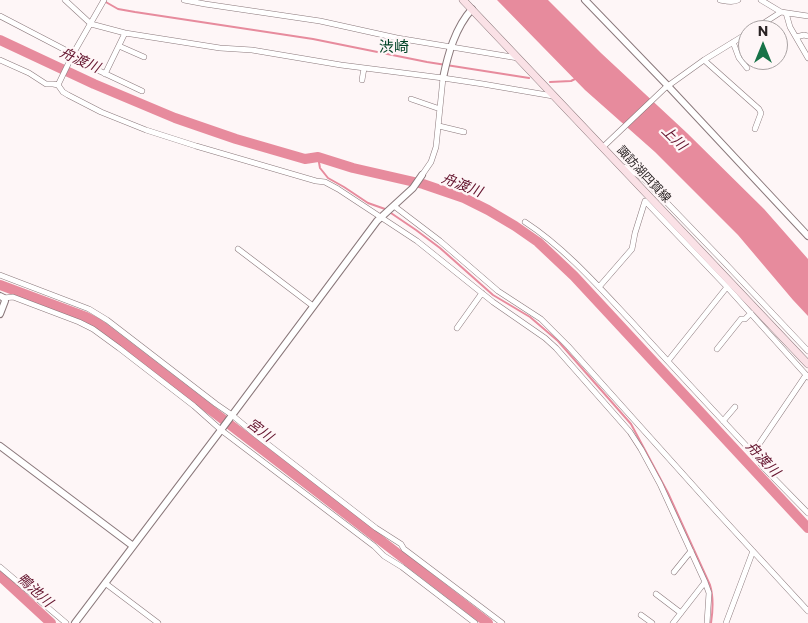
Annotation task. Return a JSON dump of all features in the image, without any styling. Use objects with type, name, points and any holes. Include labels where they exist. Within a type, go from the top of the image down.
[{"type":"main road","name":"諏訪湖四賀線","points":[[463,0],[604,146],[808,364]]},
{"type":"street","points":[[65,0],[91,24],[125,33],[220,48],[252,50],[364,68],[443,78],[554,96]]},
{"type":"street","points":[[59,84],[104,0]]},
{"type":"street","points":[[184,0],[320,21],[397,38],[519,59]]},
{"type":"street","points":[[586,0],[808,236]]},
{"type":"street","points":[[720,0],[730,2],[738,0]]},
{"type":"street","points":[[761,0],[784,12],[808,16]]},
{"type":"street","points":[[75,623],[381,217],[413,188],[431,162],[436,147],[443,78],[448,54],[459,29],[472,9]]},
{"type":"street","points":[[770,20],[784,12]]},
{"type":"street","points":[[784,12],[790,27],[808,58]]},
{"type":"street","points":[[0,16],[72,58],[142,91]]},
{"type":"street","points":[[105,74],[125,33]]},
{"type":"street","points":[[796,37],[808,36]]},
{"type":"street","points":[[604,146],[666,87],[738,39]]},
{"type":"street","points":[[733,42],[738,55]]},
{"type":"street","points":[[119,46],[144,57]]},
{"type":"street","points":[[0,60],[29,73],[46,84],[59,84]]},
{"type":"street","points":[[704,60],[759,109],[761,113],[755,129]]},
{"type":"street","points":[[715,70],[722,65]]},
{"type":"street","points":[[362,80],[364,68]]},
{"type":"street","points":[[59,84],[63,92],[68,95],[101,112],[146,130],[324,182],[338,189],[435,254],[482,293],[545,338],[630,432],[660,484],[709,593],[707,623]]},
{"type":"street","points":[[410,99],[440,109]]},
{"type":"street","points":[[439,126],[464,132]]},
{"type":"street","points":[[621,166],[635,173],[646,182],[808,351]]},
{"type":"street","points":[[599,287],[632,249],[645,201],[727,287],[807,376],[753,453]]},
{"type":"street","points":[[394,206],[440,240],[498,291],[542,319],[808,610]]},
{"type":"street","points":[[525,222],[561,250],[599,287],[753,453],[764,468],[808,513]]},
{"type":"street","points":[[238,249],[313,306]]},
{"type":"street","points":[[0,276],[90,309],[107,320],[309,477],[376,528],[401,544],[404,549],[502,623]]},
{"type":"street","points":[[668,361],[727,287]]},
{"type":"street","points":[[457,328],[482,293]]},
{"type":"street","points":[[0,314],[5,304],[2,297],[12,297],[73,319],[93,329],[374,546],[384,556],[402,567],[475,623]]},
{"type":"street","points":[[717,349],[741,319],[745,319],[751,313]]},
{"type":"street","points":[[723,421],[735,407]]},
{"type":"street","points":[[0,446],[133,546]]},
{"type":"street","points":[[674,572],[691,551]]},
{"type":"street","points":[[726,623],[753,551]]},
{"type":"street","points":[[0,567],[66,623]]},
{"type":"street","points":[[673,623],[705,582]]},
{"type":"street","points":[[105,583],[158,623]]},
{"type":"street","points":[[656,594],[681,613]]},
{"type":"street","points":[[641,614],[652,623]]},
{"type":"water","name":"上川","points":[[497,0],[548,0],[764,209],[808,259],[808,316],[738,235],[655,152],[585,90]]},
{"type":"waterway","points":[[104,1],[118,9],[313,39],[427,62],[529,78]]},
{"type":"waterway","name":"舟渡川","points":[[0,40],[94,84],[175,118],[236,139],[305,159],[318,157],[353,168],[423,184],[464,198],[515,226],[538,242],[574,276],[808,528]]},
{"type":"waterway","points":[[550,82],[571,81],[577,78]]},
{"type":"waterway","points":[[318,157],[320,168],[328,178],[368,203],[385,209],[416,230],[440,248],[493,295],[530,317],[558,341],[631,424],[668,493],[710,585],[713,604],[711,623]]},
{"type":"waterway","name":"宮川","points":[[0,285],[86,317],[99,324],[488,623]]},
{"type":"waterway","name":"鴨池川","points":[[0,576],[51,623]]},
{"type":"district","name":"渋崎","points":[[394,47]]}]
